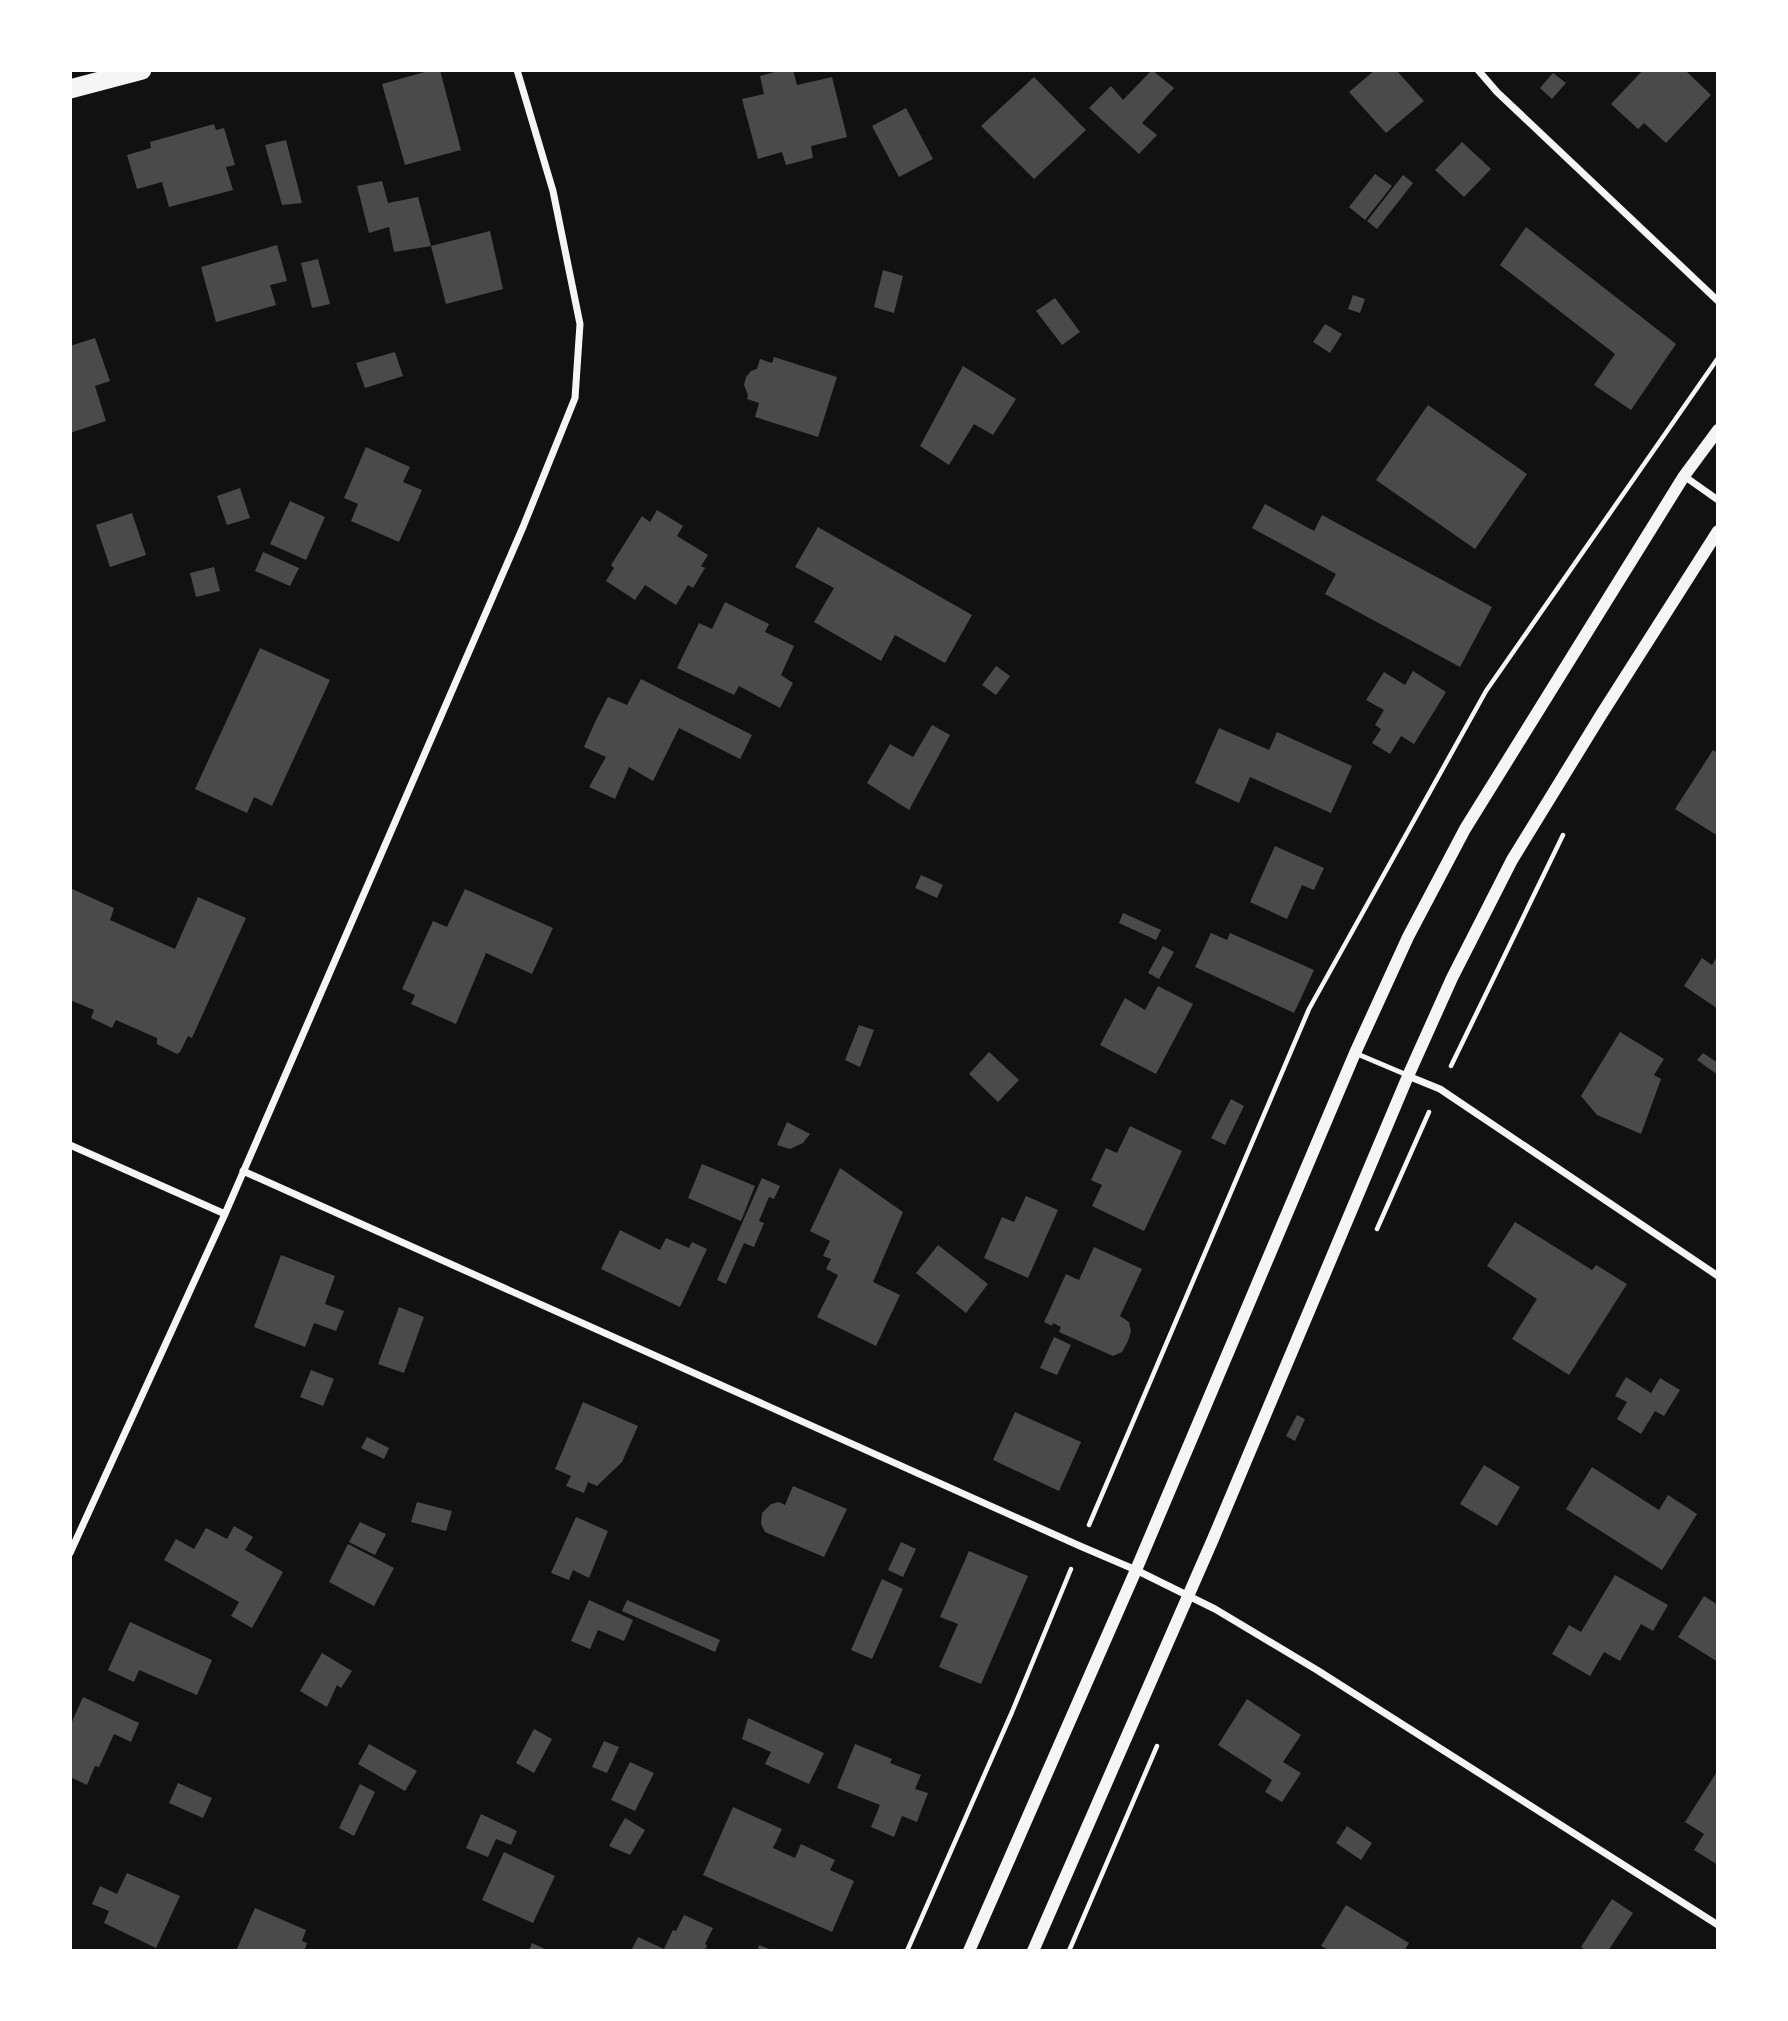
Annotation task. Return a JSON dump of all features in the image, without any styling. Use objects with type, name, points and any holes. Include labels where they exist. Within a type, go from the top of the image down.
[{"type":"highway","points":[[70,89],[142,70]]},
{"type":"street","points":[[70,1553],[225,1214],[523,527],[575,398],[580,324],[553,191],[517,70]]},
{"type":"street","points":[[1478,70],[1497,92],[1718,300]]},
{"type":"street","points":[[969,1951],[1136,1570],[1355,1053],[1408,937],[1465,829],[1684,476],[1718,430]]},
{"type":"street","points":[[1684,476],[1718,500]]},
{"type":"street","points":[[1033,1951],[1452,978],[1512,860],[1718,531]]},
{"type":"street","points":[[1408,1076],[1440,1089],[1718,1276]]},
{"type":"street","points":[[70,1145],[225,1214]]},
{"type":"street","points":[[243,1171],[1188,1595],[1317,1670],[1718,1925]]},
{"type":"lane","points":[[1355,1053],[1408,1076]]},
{"type":"path","points":[[907,1951],[1012,1712],[1309,1009],[1486,691],[1718,358]]},
{"type":"path","points":[[1440,1089],[1564,834]]},
{"type":"path","points":[[1069,1951],[1161,1735]]},
{"type":"building","points":[[440,70],[461,150],[405,165],[382,84]]},
{"type":"building","points":[[793,70],[797,85],[832,77],[847,137],[811,146],[813,158],[786,165],[782,152],[758,159],[742,99],[764,94],[760,76]]},
{"type":"building","points":[[1152,70],[1174,88],[1142,123],[1157,135],[1139,154],[1089,108],[1111,86],[1123,100]]},
{"type":"building","points":[[1375,70],[1396,70],[1424,101],[1386,133],[1349,92]]},
{"type":"building","points":[[1643,70],[1685,70],[1711,95],[1666,143],[1644,123],[1638,129],[1611,104]]},
{"type":"building","points":[[1553,73],[1566,83],[1552,99],[1540,88]]},
{"type":"building","points":[[1034,77],[1086,130],[1034,179],[981,126]]},
{"type":"building","points":[[906,108],[933,159],[899,177],[872,126]]},
{"type":"building","points":[[214,124],[216,130],[224,128],[235,165],[226,167],[233,190],[169,207],[162,182],[137,189],[127,155],[151,148],[150,142]]},
{"type":"building","points":[[286,140],[302,203],[282,205],[265,145]]},
{"type":"building","points":[[1462,142],[1491,169],[1464,197],[1435,170]]},
{"type":"building","points":[[1375,174],[1392,186],[1365,220],[1349,207]]},
{"type":"building","points":[[1403,175],[1413,183],[1377,229],[1367,221]]},
{"type":"building","points":[[382,181],[388,203],[418,197],[431,246],[394,252],[389,227],[369,233],[357,186]]},
{"type":"building","points":[[1526,227],[1676,344],[1631,410],[1594,385],[1615,354],[1500,265]]},
{"type":"building","points":[[490,231],[503,289],[446,304],[431,246]]},
{"type":"building","points":[[277,245],[287,281],[270,285],[276,305],[216,322],[201,267]]},
{"type":"building","points":[[318,259],[330,304],[312,308],[301,263]]},
{"type":"building","points":[[883,270],[903,276],[894,313],[874,307]]},
{"type":"building","points":[[1353,295],[1365,299],[1360,313],[1348,309]]},
{"type":"building","points":[[1055,298],[1080,332],[1062,345],[1036,311]]},
{"type":"building","points":[[1325,324],[1342,334],[1330,353],[1313,342]]},
{"type":"building","points":[[95,338],[110,381],[95,386],[106,421],[70,433],[70,346]]},
{"type":"building","points":[[395,352],[403,376],[365,388],[356,363]]},
{"type":"building","points":[[774,357],[837,377],[818,437],[755,417],[759,403],[747,399],[744,385],[746,377],[757,369],[760,359],[772,363]]},
{"type":"building","points":[[963,366],[1016,399],[993,435],[974,424],[949,465],[920,446]]},
{"type":"building","points":[[1428,405],[1527,474],[1475,549],[1376,480]]},
{"type":"building","points":[[366,447],[410,467],[403,482],[422,490],[399,542],[351,521],[358,504],[344,498]]},
{"type":"building","points":[[240,488],[250,518],[227,525],[217,496]]},
{"type":"building","points":[[290,501],[325,517],[306,560],[270,544]]},
{"type":"building","points":[[1265,504],[1314,531],[1322,515],[1492,607],[1460,667],[1325,594],[1336,574],[1252,528]]},
{"type":"building","points":[[657,510],[683,526],[677,536],[708,555],[701,566],[705,568],[693,588],[688,585],[676,605],[645,585],[635,600],[606,581],[614,568],[611,565],[642,516],[650,522]]},
{"type":"building","points":[[132,513],[146,555],[110,567],[96,525]]},
{"type":"building","points":[[818,527],[972,615],[945,663],[895,635],[881,661],[814,622],[834,588],[795,567]]},
{"type":"building","points":[[263,552],[299,568],[290,586],[255,571]]},
{"type":"building","points":[[214,567],[220,591],[196,597],[190,573]]},
{"type":"building","points":[[725,602],[769,624],[765,632],[794,646],[781,675],[793,683],[780,708],[739,686],[734,695],[677,668],[699,623],[712,629]]},
{"type":"building","points":[[260,648],[330,680],[272,806],[254,797],[247,813],[195,789]]},
{"type":"building","points":[[996,666],[1010,676],[996,695],[982,685]]},
{"type":"building","points":[[1413,671],[1446,692],[1414,744],[1401,736],[1390,754],[1372,743],[1381,729],[1375,725],[1384,710],[1366,700],[1384,672],[1405,685]]},
{"type":"building","points":[[641,679],[752,735],[740,759],[679,728],[653,781],[629,767],[615,799],[589,787],[606,757],[584,747],[596,720],[608,697],[627,705]]},
{"type":"building","points":[[932,725],[950,735],[909,810],[867,783],[890,744],[913,757]]},
{"type":"building","points":[[1219,728],[1269,750],[1277,732],[1352,766],[1331,813],[1250,777],[1239,803],[1195,783]]},
{"type":"building","points":[[1713,750],[1718,753],[1718,836],[1675,809]]},
{"type":"building","points":[[1275,846],[1324,868],[1314,890],[1302,885],[1287,919],[1250,902]]},
{"type":"building","points":[[921,875],[943,885],[937,898],[915,888]]},
{"type":"building","points":[[70,888],[114,908],[110,920],[175,949],[198,897],[246,918],[192,1038],[188,1036],[177,1054],[157,1044],[157,1038],[116,1020],[112,1028],[91,1018],[94,1010],[70,1000]]},
{"type":"building","points":[[465,889],[553,928],[532,974],[486,953],[456,1024],[411,1004],[415,995],[402,989],[433,921],[447,927]]},
{"type":"building","points":[[1123,913],[1161,930],[1156,940],[1119,923]]},
{"type":"building","points":[[1211,933],[1227,940],[1230,933],[1314,970],[1294,1013],[1195,967]]},
{"type":"building","points":[[1163,946],[1174,952],[1159,979],[1148,973]]},
{"type":"building","points":[[1718,955],[1718,1009],[1684,986],[1702,958],[1712,965]]},
{"type":"building","points":[[1158,986],[1193,1004],[1156,1074],[1100,1045],[1125,998],[1145,1010]]},
{"type":"building","points":[[859,1025],[874,1030],[860,1067],[845,1060]]},
{"type":"building","points":[[1620,1032],[1664,1059],[1654,1075],[1661,1079],[1641,1134],[1597,1115],[1581,1096]]},
{"type":"building","points":[[989,1052],[1019,1080],[998,1102],[969,1074]]},
{"type":"building","points":[[1703,1053],[1718,1063],[1718,1075],[1697,1060]]},
{"type":"building","points":[[1231,1099],[1244,1106],[1225,1145],[1211,1138]]},
{"type":"building","points":[[787,1122],[810,1134],[803,1143],[790,1149],[777,1145]]},
{"type":"building","points":[[1130,1126],[1182,1151],[1144,1231],[1092,1206],[1102,1185],[1091,1180],[1106,1148],[1117,1153]]},
{"type":"building","points":[[702,1164],[755,1186],[741,1221],[688,1198]]},
{"type":"building","points":[[840,1168],[903,1212],[873,1282],[900,1295],[876,1346],[817,1317],[838,1275],[826,1269],[831,1259],[823,1256],[830,1241],[810,1231]]},
{"type":"building","points":[[762,1178],[780,1186],[774,1199],[769,1197],[759,1221],[764,1223],[754,1247],[744,1243],[726,1284],[717,1280]]},
{"type":"building","points":[[1026,1196],[1058,1210],[1028,1278],[984,1258],[1002,1217],[1014,1222]]},
{"type":"building","points":[[1515,1222],[1592,1270],[1596,1265],[1627,1284],[1569,1375],[1512,1339],[1537,1299],[1487,1266]]},
{"type":"building","points":[[620,1230],[660,1250],[666,1238],[689,1248],[692,1242],[707,1249],[680,1307],[601,1269]]},
{"type":"building","points":[[938,1245],[988,1284],[966,1313],[916,1273]]},
{"type":"building","points":[[1094,1247],[1142,1269],[1120,1316],[1129,1322],[1131,1331],[1128,1341],[1122,1352],[1113,1356],[1059,1332],[1061,1327],[1053,1323],[1052,1326],[1044,1322],[1066,1274],[1079,1280]]},
{"type":"building","points":[[281,1255],[335,1276],[325,1304],[344,1311],[336,1331],[314,1323],[305,1347],[254,1327]]},
{"type":"building","points":[[399,1307],[424,1317],[404,1373],[378,1364]]},
{"type":"building","points":[[1054,1337],[1071,1345],[1057,1375],[1040,1368]]},
{"type":"building","points":[[311,1370],[334,1379],[323,1406],[300,1397]]},
{"type":"building","points":[[1626,1377],[1651,1393],[1660,1378],[1680,1390],[1664,1416],[1655,1411],[1641,1434],[1617,1419],[1627,1402],[1615,1396]]},
{"type":"building","points":[[583,1402],[638,1426],[622,1462],[597,1486],[588,1482],[584,1493],[566,1486],[571,1476],[555,1469]]},
{"type":"building","points":[[1015,1412],[1081,1442],[1059,1491],[993,1460]]},
{"type":"building","points":[[1297,1415],[1305,1419],[1295,1441],[1286,1436]]},
{"type":"building","points":[[367,1437],[389,1448],[384,1459],[361,1448]]},
{"type":"building","points":[[1484,1465],[1520,1487],[1497,1526],[1460,1504]]},
{"type":"building","points":[[1592,1467],[1659,1510],[1668,1495],[1697,1514],[1662,1570],[1566,1509]]},
{"type":"building","points":[[793,1486],[847,1509],[824,1557],[765,1532],[761,1524],[762,1513],[771,1504],[779,1502],[785,1505]]},
{"type":"building","points":[[417,1502],[452,1511],[446,1531],[411,1522]]},
{"type":"building","points":[[576,1517],[608,1531],[589,1578],[573,1570],[569,1580],[551,1573]]},
{"type":"building","points":[[360,1522],[386,1534],[375,1555],[349,1542]]},
{"type":"building","points":[[234,1526],[253,1537],[245,1550],[283,1572],[252,1628],[231,1616],[239,1602],[164,1560],[176,1539],[194,1549],[206,1528],[227,1539]]},
{"type":"building","points":[[901,1542],[916,1549],[903,1577],[888,1570]]},
{"type":"building","points":[[348,1544],[394,1568],[374,1606],[329,1582]]},
{"type":"building","points":[[969,1551],[1028,1576],[981,1684],[939,1667],[958,1624],[940,1617]]},
{"type":"building","points":[[1615,1575],[1668,1605],[1653,1631],[1641,1624],[1620,1661],[1604,1652],[1590,1676],[1552,1654],[1569,1625],[1581,1632]]},
{"type":"building","points":[[882,1579],[903,1589],[872,1659],[851,1650]]},
{"type":"building","points":[[1704,1596],[1718,1605],[1718,1662],[1678,1637]]},
{"type":"building","points":[[589,1600],[633,1620],[624,1641],[598,1630],[590,1649],[571,1641]]},
{"type":"building","points":[[627,1600],[720,1640],[715,1652],[622,1611]]},
{"type":"building","points":[[130,1622],[212,1660],[197,1695],[139,1670],[134,1682],[108,1670]]},
{"type":"building","points":[[322,1653],[352,1671],[341,1688],[337,1685],[327,1707],[300,1691]]},
{"type":"building","points":[[83,1697],[139,1723],[131,1742],[114,1734],[99,1767],[95,1766],[87,1785],[70,1777],[70,1726]]},
{"type":"building","points":[[1247,1699],[1301,1735],[1283,1762],[1301,1773],[1282,1802],[1265,1792],[1272,1780],[1218,1745]]},
{"type":"building","points":[[748,1718],[824,1753],[809,1784],[765,1764],[771,1752],[742,1739]]},
{"type":"building","points":[[534,1729],[552,1739],[534,1773],[516,1763]]},
{"type":"building","points":[[604,1741],[619,1747],[607,1773],[592,1767]]},
{"type":"building","points":[[369,1744],[417,1771],[405,1791],[358,1764]]},
{"type":"building","points":[[855,1744],[892,1759],[890,1763],[921,1775],[915,1789],[928,1793],[917,1822],[902,1816],[894,1837],[871,1827],[880,1805],[837,1788]]},
{"type":"building","points":[[630,1762],[654,1773],[635,1811],[611,1800]]},
{"type":"building","points":[[1718,1770],[1718,1865],[1694,1850],[1704,1834],[1685,1822]]},
{"type":"building","points":[[178,1783],[212,1798],[203,1818],[169,1803]]},
{"type":"building","points":[[360,1784],[375,1792],[354,1836],[339,1828]]},
{"type":"building","points":[[733,1807],[782,1829],[773,1848],[795,1858],[801,1844],[835,1860],[830,1870],[854,1881],[832,1932],[703,1875]]},
{"type":"building","points":[[481,1814],[517,1831],[511,1845],[496,1839],[488,1857],[466,1848]]},
{"type":"building","points":[[625,1818],[645,1830],[630,1855],[609,1846]]},
{"type":"building","points":[[1347,1826],[1372,1843],[1361,1860],[1336,1843]]},
{"type":"building","points":[[504,1852],[555,1876],[533,1923],[482,1900]]},
{"type":"building","points":[[127,1873],[180,1896],[156,1948],[104,1923],[109,1911],[92,1904],[100,1886],[117,1894]]},
{"type":"building","points":[[1612,1899],[1633,1913],[1608,1951],[1586,1951],[1581,1947]]},
{"type":"building","points":[[1346,1905],[1409,1943],[1404,1951],[1330,1951],[1321,1946]]},
{"type":"building","points":[[255,1908],[306,1930],[302,1941],[307,1943],[304,1951],[236,1951]]},
{"type":"building","points":[[684,1915],[713,1928],[705,1944],[705,1951],[631,1951],[638,1937],[664,1949]]},
{"type":"building","points":[[532,1943],[549,1951],[529,1951]]},
{"type":"building","points":[[759,1945],[775,1951],[757,1951]]}]
